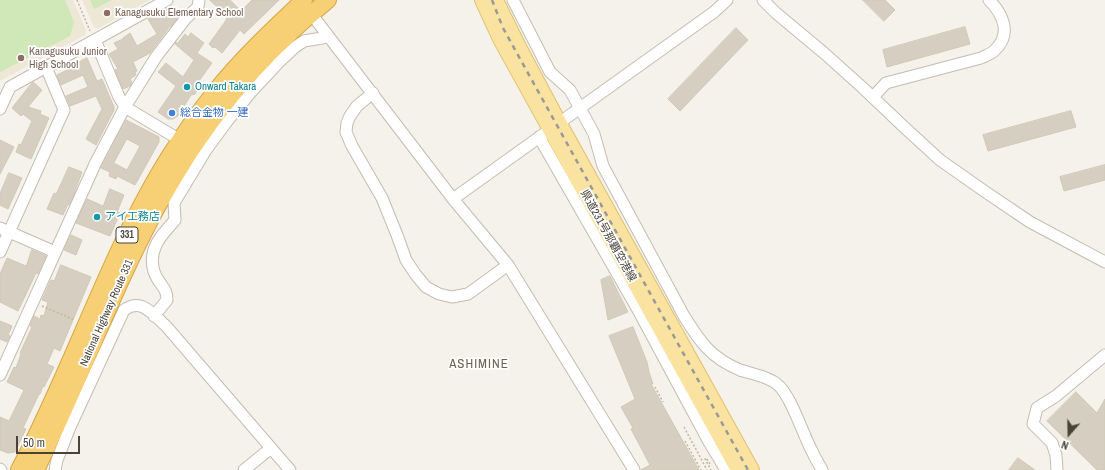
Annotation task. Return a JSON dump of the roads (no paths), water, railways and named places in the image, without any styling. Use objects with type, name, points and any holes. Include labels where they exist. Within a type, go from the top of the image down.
[{"type":"highway","name":"National Highway Route 331","points":[[19,470],[47,414],[107,277],[126,238],[157,177],[180,140],[214,93],[261,41],[306,6],[328,0]]},
{"type":"highway","name":"National Highway Route 331","points":[[36,470],[66,407],[116,290],[155,209],[180,166],[226,102],[275,48],[306,6]]},
{"type":"main road","name":"県道231号那覇空港線","points":[[482,0],[500,39],[549,129],[738,470]]},
{"type":"main road","name":"県道231号那覇空港線","points":[[496,0],[518,45],[549,129],[752,470]]},
{"type":"street","points":[[0,109],[10,87],[167,0]]},
{"type":"street","points":[[0,375],[96,162],[125,107],[156,57],[186,18],[198,7],[199,0]]},
{"type":"street","points":[[513,0],[550,72],[570,90],[594,134],[602,166],[684,316],[698,338],[710,352],[724,362],[777,384],[787,396],[812,452],[822,470]]},
{"type":"street","points":[[453,199],[714,12],[727,0]]},
{"type":"street","points":[[763,0],[873,97],[940,160],[987,194],[1030,222],[1105,262]]},
{"type":"street","points":[[873,97],[886,83],[981,58],[994,51],[1001,42],[1005,31],[1003,20],[997,8],[989,0]]},
{"type":"street","points":[[306,6],[328,37],[373,93],[453,199],[508,265],[634,470]]},
{"type":"street","points":[[154,316],[167,300],[167,294],[156,278],[152,267],[156,243],[175,220],[174,203],[198,164],[228,120],[251,92],[279,62],[304,41],[328,37]]},
{"type":"street","points":[[94,40],[119,97],[125,107],[180,140]]},
{"type":"street","points":[[0,252],[5,230],[64,110],[46,67]]},
{"type":"street","points":[[373,93],[357,106],[350,116],[347,122],[346,132],[352,146],[382,198],[398,234],[406,260],[416,275],[426,287],[439,294],[452,297],[468,294],[508,265]]},
{"type":"street","points":[[549,129],[637,308],[709,442],[726,470]]},
{"type":"street","points":[[5,230],[56,252]]},
{"type":"street","points":[[55,470],[57,460],[70,428],[124,310],[128,306],[137,304],[145,307],[166,326],[290,470]]},
{"type":"street","points":[[1057,470],[1056,455],[1052,443],[1033,424],[1037,408],[1056,396],[1105,356]]},
{"type":"street","points":[[244,470],[271,448]]},
{"type":"railway","points":[[492,0],[503,28],[748,470]]},
{"type":"place","name":"Kanagusuku Elementary School","points":[[107,13]]},
{"type":"place","name":"Kanagusuku Junior High School","points":[[21,58]]},
{"type":"place","name":"Onward Takara","points":[[187,87]]},
{"type":"place","name":"総合金物 一建","points":[[172,113]]},
{"type":"place","name":"アイ工務店","points":[[97,217]]},
{"type":"district","name":"ASHIMINE","points":[[479,365]]}]
